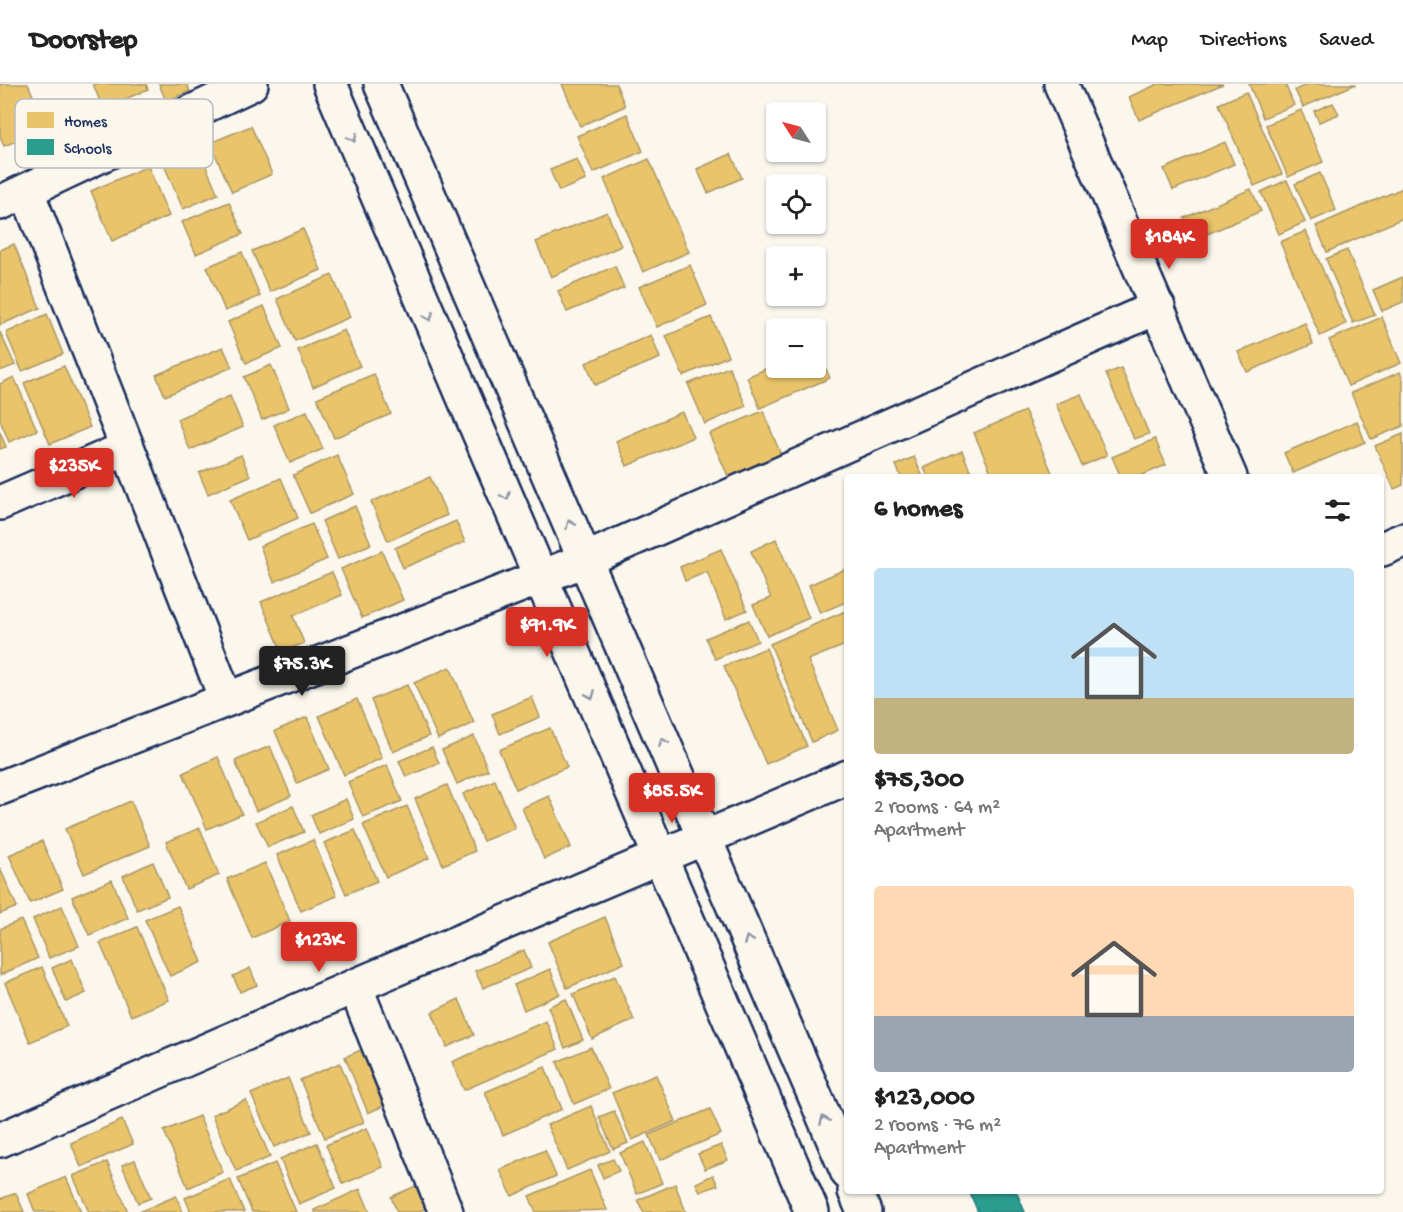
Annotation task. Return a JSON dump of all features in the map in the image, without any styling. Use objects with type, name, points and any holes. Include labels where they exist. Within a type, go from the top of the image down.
[{"type":"street","points":[[213,102],[251,84]]},
{"type":"street","points":[[330,84],[812,1212]]},
{"type":"street","points":[[381,84],[844,1164]]},
{"type":"street","points":[[1061,84],[1229,474]]},
{"type":"street","points":[[76,168],[13,198],[128,448],[226,699]]},
{"type":"street","points":[[0,789],[585,560],[1158,307]]},
{"type":"street","points":[[0,503],[128,448]]},
{"type":"street","points":[[1384,548],[1403,540]]},
{"type":"street","points":[[0,1140],[355,986],[844,779]]},
{"type":"street","points":[[355,986],[446,1212]]},
{"type":"street","points":[[856,1194],[864,1212]]},
{"type":"building: Homes","points":[[0,84],[28,84],[34,99],[15,99],[15,141],[4,146],[0,137]]},
{"type":"building: Homes","points":[[93,84],[146,84],[148,89],[126,99],[99,99]]},
{"type":"building: Homes","points":[[159,84],[187,84],[190,91],[165,99]]},
{"type":"building: Homes","points":[[562,84],[616,84],[625,106],[580,126]]},
{"type":"building: Homes","points":[[1158,84],[1223,84],[1139,120],[1129,97]]},
{"type":"building: Homes","points":[[1249,84],[1285,84],[1294,105],[1263,118]]},
{"type":"building: Homes","points":[[1308,84],[1356,84],[1303,107],[1295,90]]},
{"type":"building: Homes","points":[[1246,92],[1282,174],[1254,186],[1219,104]]},
{"type":"building: Homes","points":[[1333,103],[1339,114],[1319,122],[1314,111]]},
{"type":"building: Homes","points":[[1301,110],[1323,162],[1288,177],[1266,125]]},
{"type":"building: Homes","points":[[627,114],[643,151],[593,173],[577,136]]},
{"type":"building: Homes","points":[[251,126],[272,174],[232,192],[213,150],[213,142]]},
{"type":"building: Homes","points":[[1225,142],[1234,164],[1173,190],[1164,169]]},
{"type":"building: Homes","points":[[731,154],[742,178],[708,193],[697,169]]},
{"type":"building: Homes","points":[[577,159],[586,180],[559,191],[550,170]]},
{"type":"building: Homes","points":[[649,159],[689,252],[643,272],[604,179]]},
{"type":"building: Homes","points":[[143,168],[149,168],[169,216],[112,241],[91,191]]},
{"type":"building: Homes","points":[[165,168],[207,168],[218,194],[183,209]]},
{"type":"building: Homes","points":[[1320,173],[1336,210],[1311,221],[1295,184]]},
{"type":"building: Homes","points":[[1287,180],[1305,222],[1279,234],[1261,192]]},
{"type":"building: Homes","points":[[1403,188],[1403,218],[1327,252],[1316,226]]},
{"type":"building: Homes","points":[[1251,189],[1261,211],[1193,240],[1184,218]]},
{"type":"building: Homes","points":[[229,202],[243,234],[196,254],[182,222]]},
{"type":"building: Homes","points":[[607,212],[621,246],[551,277],[536,242]]},
{"type":"building: Homes","points":[[303,229],[321,270],[270,292],[252,251]]},
{"type":"building: Homes","points":[[1306,231],[1346,324],[1320,336],[1280,242]]},
{"type":"building: Homes","points":[[14,244],[40,308],[0,325],[0,250]]},
{"type":"building: Homes","points":[[1347,250],[1375,315],[1353,323],[1326,259]]},
{"type":"building: Homes","points":[[242,252],[260,296],[225,311],[207,267]]},
{"type":"building: Homes","points":[[690,265],[707,305],[657,327],[639,287]]},
{"type":"building: Homes","points":[[615,266],[624,288],[567,312],[558,291]]},
{"type":"building: Homes","points":[[332,275],[350,317],[295,341],[277,299]]},
{"type":"building: Homes","points":[[1403,277],[1403,302],[1382,311],[1373,290]]},
{"type":"building: Homes","points":[[264,306],[282,348],[246,363],[228,322]]},
{"type":"building: Homes","points":[[47,314],[63,354],[22,371],[6,333]]},
{"type":"building: Homes","points":[[711,317],[728,356],[683,376],[666,336]]},
{"type":"building: Homes","points":[[1382,317],[1401,363],[1348,386],[1329,340]]},
{"type":"building: Homes","points":[[1305,323],[1313,344],[1247,372],[1238,352]]},
{"type":"building: Homes","points":[[344,330],[360,366],[313,387],[298,350]]},
{"type":"building: Homes","points":[[0,332],[15,365],[0,371]]},
{"type":"building: Homes","points":[[651,335],[660,358],[595,385],[586,363]]},
{"type":"building: Homes","points":[[223,347],[232,367],[165,396],[156,375]]},
{"type":"building: Homes","points":[[271,365],[289,408],[262,420],[244,377]]},
{"type":"building: Homes","points":[[64,366],[90,427],[50,444],[24,383]]},
{"type":"building: Homes","points":[[729,367],[746,406],[705,424],[688,384]]},
{"type":"building: Homes","points":[[1121,368],[1149,434],[1134,439],[1106,374]]},
{"type":"building: Homes","points":[[766,369],[766,378],[826,378],[826,369],[830,378],[760,408],[747,377]]},
{"type":"building: Homes","points":[[1400,372],[1403,380],[1403,426],[1371,439],[1351,393]]},
{"type":"building: Homes","points":[[374,374],[391,414],[334,438],[317,398]]},
{"type":"building: Homes","points":[[14,377],[37,430],[9,442],[0,420],[0,384]]},
{"type":"building: Homes","points":[[1081,394],[1107,455],[1082,466],[1056,404]]},
{"type":"building: Homes","points":[[230,396],[243,427],[190,450],[177,419]]},
{"type":"building: Homes","points":[[307,411],[323,449],[290,463],[274,425]]},
{"type":"building: Homes","points":[[763,411],[781,455],[729,478],[709,434]]},
{"type":"building: Homes","points":[[1025,411],[1053,474],[992,474],[974,433]]},
{"type":"building: Homes","points":[[682,412],[693,437],[627,466],[616,441]]},
{"type":"building: Homes","points":[[1357,421],[1365,442],[1293,473],[1284,453]]},
{"type":"building: Homes","points":[[0,432],[6,447],[0,449]]},
{"type":"building: Homes","points":[[1403,434],[1403,485],[1394,489],[1375,446]]},
{"type":"building: Homes","points":[[1155,439],[1166,465],[1145,474],[1120,474],[1112,457]]},
{"type":"building: Homes","points":[[962,451],[972,474],[927,474],[924,468]]},
{"type":"building: Homes","points":[[241,455],[250,476],[208,494],[199,473]]},
{"type":"building: Homes","points":[[337,455],[354,494],[310,513],[293,475]]},
{"type":"building: Homes","points":[[914,457],[922,474],[900,474],[896,465]]},
{"type":"building: Homes","points":[[430,477],[447,515],[388,541],[371,502]]},
{"type":"building: Homes","points":[[281,478],[298,518],[247,540],[230,500]]},
{"type":"building: Homes","points":[[355,506],[371,544],[338,559],[322,521]]},
{"type":"building: Homes","points":[[456,521],[465,542],[403,568],[395,548]]},
{"type":"building: Homes","points":[[312,524],[327,559],[274,582],[260,546]]},
{"type":"building: Homes","points":[[776,539],[809,618],[767,636],[753,605],[771,598],[751,551]]},
{"type":"building: Homes","points":[[721,549],[747,610],[726,619],[707,572],[685,581],[680,567]]},
{"type":"building: Homes","points":[[382,551],[403,600],[362,618],[341,569]]},
{"type":"building: Homes","points":[[844,570],[844,603],[820,613],[809,585]]},
{"type":"building: Homes","points":[[332,572],[342,595],[293,616],[304,643],[282,652],[261,602]]},
{"type":"building: Homes","points":[[844,612],[844,646],[808,660],[838,730],[812,742],[770,644]]},
{"type":"building: Homes","points":[[749,620],[758,641],[715,659],[706,638]]},
{"type":"building: Homes","points":[[766,648],[807,746],[766,764],[724,666]]},
{"type":"building: Homes","points":[[450,667],[474,723],[438,739],[414,683]]},
{"type":"building: Homes","points":[[407,685],[429,736],[393,752],[371,700]]},
{"type":"building: Homes","points":[[532,697],[540,717],[500,734],[492,714]]},
{"type":"building: Homes","points":[[357,699],[382,758],[344,775],[319,716]]},
{"type":"building: Homes","points":[[307,717],[329,769],[297,783],[275,731]]},
{"type":"building: Homes","points":[[550,728],[567,767],[516,789],[499,750]]},
{"type":"building: Homes","points":[[474,736],[488,770],[457,784],[442,750]]},
{"type":"building: Homes","points":[[270,746],[291,796],[256,811],[235,761]]},
{"type":"building: Homes","points":[[432,747],[439,763],[406,777],[399,761]]},
{"type":"building: Homes","points":[[218,757],[242,814],[207,829],[183,773]]},
{"type":"building: Homes","points":[[387,765],[402,801],[363,817],[348,782]]},
{"type":"building: Homes","points":[[495,780],[515,828],[483,841],[463,794]]},
{"type":"building: Homes","points":[[447,785],[475,851],[443,865],[415,799]]},
{"type":"building: Homes","points":[[549,796],[571,847],[544,859],[522,808]]},
{"type":"building: Homes","points":[[346,799],[354,819],[319,834],[311,815]]},
{"type":"building: Homes","points":[[131,801],[150,846],[84,874],[65,829]]},
{"type":"building: Homes","points":[[293,806],[304,832],[268,847],[256,822]]},
{"type":"building: Homes","points":[[407,806],[429,858],[386,877],[363,825]]},
{"type":"building: Homes","points":[[200,828],[219,875],[186,889],[166,842]]},
{"type":"building: Homes","points":[[355,830],[377,881],[346,894],[324,843]]},
{"type":"building: Homes","points":[[313,840],[337,896],[301,911],[277,855]]},
{"type":"building: Homes","points":[[42,841],[63,889],[30,903],[9,855]]},
{"type":"building: Homes","points":[[153,862],[168,897],[137,910],[123,876]]},
{"type":"building: Homes","points":[[265,863],[290,921],[252,938],[227,879]]},
{"type":"building: Homes","points":[[0,868],[17,907],[0,914]]},
{"type":"building: Homes","points":[[112,880],[128,918],[89,935],[72,897]]},
{"type":"building: Homes","points":[[62,906],[79,946],[49,958],[33,919]]},
{"type":"building: Homes","points":[[178,906],[202,962],[170,976],[145,920]]},
{"type":"building: Homes","points":[[605,917],[624,963],[567,988],[548,942]]},
{"type":"building: Homes","points":[[21,920],[38,958],[0,975],[0,929]]},
{"type":"building: Homes","points":[[137,927],[169,1000],[131,1016],[100,943]]},
{"type":"building: Homes","points":[[524,950],[531,968],[483,988],[475,971]]},
{"type":"building: Homes","points":[[72,959],[86,993],[66,1002],[52,968]]},
{"type":"building: Homes","points":[[42,967],[67,1026],[30,1042],[5,983]]},
{"type":"building: Homes","points":[[250,968],[257,985],[240,992],[233,976]]},
{"type":"building: Homes","points":[[550,969],[560,994],[524,1010],[514,985]]},
{"type":"building: Homes","points":[[615,976],[634,1020],[592,1039],[573,994]]},
{"type":"building: Homes","points":[[459,999],[474,1035],[447,1047],[432,1012]]},
{"type":"building: Homes","points":[[566,999],[583,1040],[565,1048],[548,1007]]},
{"type":"building: Homes","points":[[546,1021],[558,1049],[464,1090],[452,1062]]},
{"type":"building: Homes","points":[[591,1047],[609,1089],[574,1104],[557,1062]]},
{"type":"building: Homes","points":[[363,1049],[385,1105],[368,1113],[345,1057]]},
{"type":"building: Homes","points":[[340,1063],[364,1122],[325,1138],[300,1080]]},
{"type":"building: Homes","points":[[545,1067],[562,1109],[503,1135],[485,1092]]},
{"type":"building: Homes","points":[[656,1075],[676,1121],[632,1140],[612,1093]]},
{"type":"building: Homes","points":[[288,1078],[311,1132],[274,1147],[251,1094]]},
{"type":"building: Homes","points":[[246,1100],[270,1157],[236,1171],[212,1115]]},
{"type":"building: Homes","points":[[591,1106],[610,1151],[567,1170],[547,1125]]},
{"type":"building: Homes","points":[[710,1109],[721,1134],[660,1160],[649,1135]]},
{"type":"building: Homes","points":[[614,1111],[628,1143],[613,1149],[599,1117]]},
{"type":"building: Homes","points":[[199,1116],[223,1172],[188,1188],[164,1131]]},
{"type":"building: Homes","points":[[122,1120],[133,1144],[81,1167],[71,1143]]},
{"type":"building: Homes","points":[[367,1128],[383,1167],[343,1184],[326,1145]]},
{"type":"building: Homes","points":[[645,1142],[662,1183],[637,1194],[620,1153]]},
{"type":"building: Homes","points":[[317,1143],[336,1188],[299,1204],[280,1159]]},
{"type":"building: Homes","points":[[721,1145],[728,1160],[705,1169],[698,1154]]},
{"type":"building: Homes","points":[[545,1150],[556,1176],[512,1196],[500,1170]]},
{"type":"building: Homes","points":[[613,1159],[619,1171],[603,1178],[598,1165]]},
{"type":"building: Homes","points":[[135,1160],[151,1198],[138,1203],[122,1165]]},
{"type":"building: Homes","points":[[107,1162],[128,1212],[89,1212],[73,1176]]},
{"type":"building: Homes","points":[[275,1163],[296,1212],[252,1212],[238,1179]]},
{"type":"building: Homes","points":[[590,1170],[607,1210],[536,1212],[529,1196]]},
{"type":"building: Homes","points":[[713,1175],[718,1185],[700,1192],[696,1183]]},
{"type":"building: Homes","points":[[66,1177],[81,1212],[35,1212],[28,1194]]},
{"type":"building: Homes","points":[[230,1179],[244,1212],[191,1212],[185,1198]]},
{"type":"building: Homes","points":[[675,1184],[686,1212],[643,1212],[638,1200]]},
{"type":"building: Homes","points":[[418,1185],[429,1207],[418,1212],[397,1212],[391,1197]]},
{"type":"building: Homes","points":[[360,1189],[370,1212],[315,1212],[314,1210]]},
{"type":"building: Homes","points":[[16,1193],[24,1212],[0,1212],[0,1199]]},
{"type":"building: Homes","points":[[176,1196],[183,1212],[141,1211]]},
{"type":"building: Schools","points":[[970,1194],[1017,1194],[1025,1212],[978,1212]]}]
